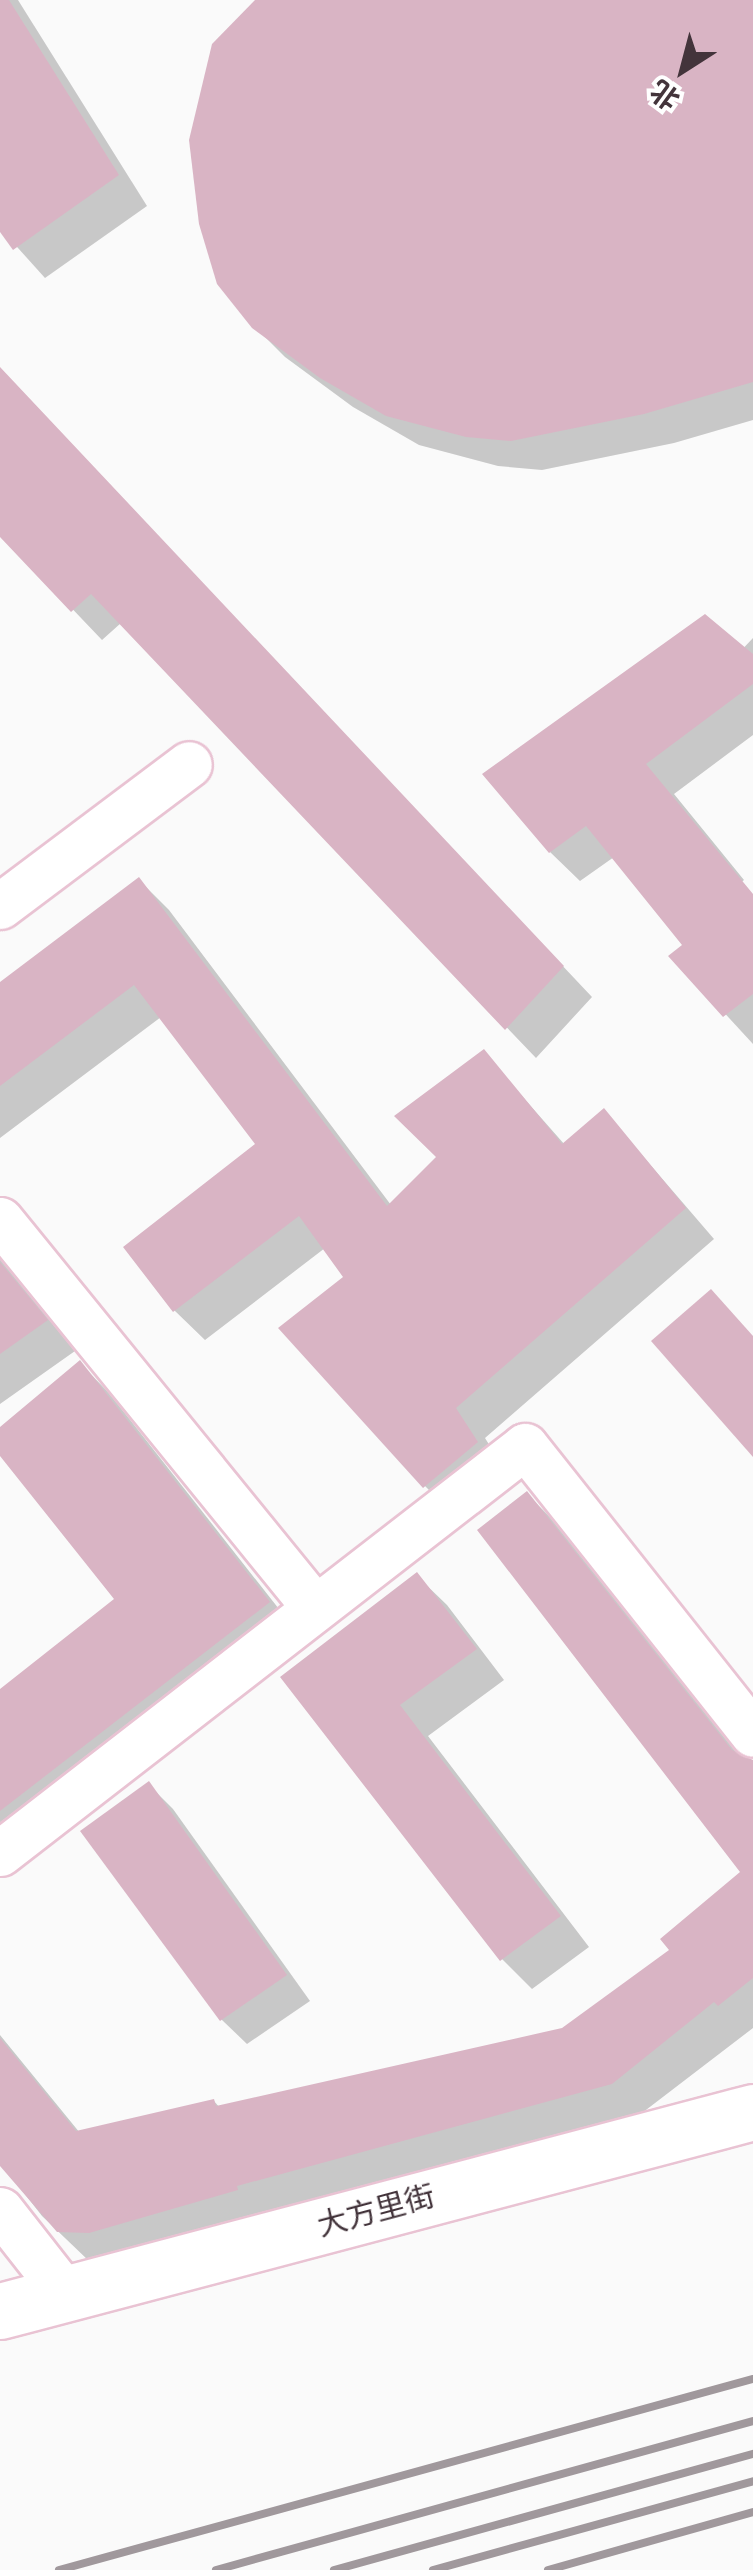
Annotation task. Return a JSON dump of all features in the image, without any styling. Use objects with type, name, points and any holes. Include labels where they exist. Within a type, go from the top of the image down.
[{"type":"main road","name":"大方里街","points":[[0,2311],[753,2112]]},
{"type":"main road","name":"大方里街","points":[[0,2338],[472,2223],[753,2146]]},
{"type":"main road","points":[[0,2292],[65,2293]]},
{"type":"street","points":[[0,906],[189,764]]},
{"type":"street","points":[[0,1220],[314,1607]]},
{"type":"street","points":[[0,1853],[525,1446],[753,1734]]},
{"type":"street","points":[[0,2210],[65,2293]]},
{"type":"building","points":[[0,0],[9,0],[119,175],[13,250],[0,232]]},
{"type":"building","points":[[255,0],[753,0],[753,382],[644,414],[511,441],[466,437],[386,416],[320,378],[252,328],[217,284],[199,224],[189,140],[212,44]]},
{"type":"building","points":[[0,367],[564,966],[505,1030],[91,594],[71,612],[0,537]]},
{"type":"building","points":[[705,614],[753,654],[753,684],[646,764],[753,894],[753,994],[723,1017],[668,956],[682,945],[586,826],[549,853],[482,774]]},
{"type":"building","points":[[139,877],[387,1206],[436,1157],[394,1116],[484,1049],[562,1144],[604,1108],[686,1208],[456,1408],[478,1442],[423,1488],[278,1328],[343,1277],[299,1216],[173,1312],[123,1247],[255,1144],[134,985],[0,1086],[0,982]]},
{"type":"building","points":[[0,1262],[48,1320],[0,1354]]},
{"type":"building","points":[[711,1289],[753,1336],[753,1457],[651,1341]]},
{"type":"building","points":[[80,1360],[270,1602],[0,1811],[0,1689],[114,1599],[0,1456],[0,1427]]},
{"type":"building","points":[[527,1491],[732,1750],[753,1760],[753,1978],[718,2006],[714,2002],[612,2084],[237,2186],[238,2190],[89,2233],[57,2232],[0,2166],[0,2038],[76,2131],[214,2099],[216,2106],[562,2028],[669,1950],[660,1939],[740,1872],[477,1530]]},
{"type":"building","points":[[417,1572],[477,1649],[400,1705],[561,1916],[500,1961],[280,1677]]},
{"type":"building","points":[[149,1781],[287,1975],[220,2021],[80,1831]]},
{"type":"railway","points":[[59,2570],[753,2379]]},
{"type":"railway","points":[[216,2570],[753,2421]]},
{"type":"railway","points":[[334,2570],[753,2454]]},
{"type":"railway","points":[[433,2570],[753,2481]]},
{"type":"railway","points":[[548,2570],[753,2512]]}]
